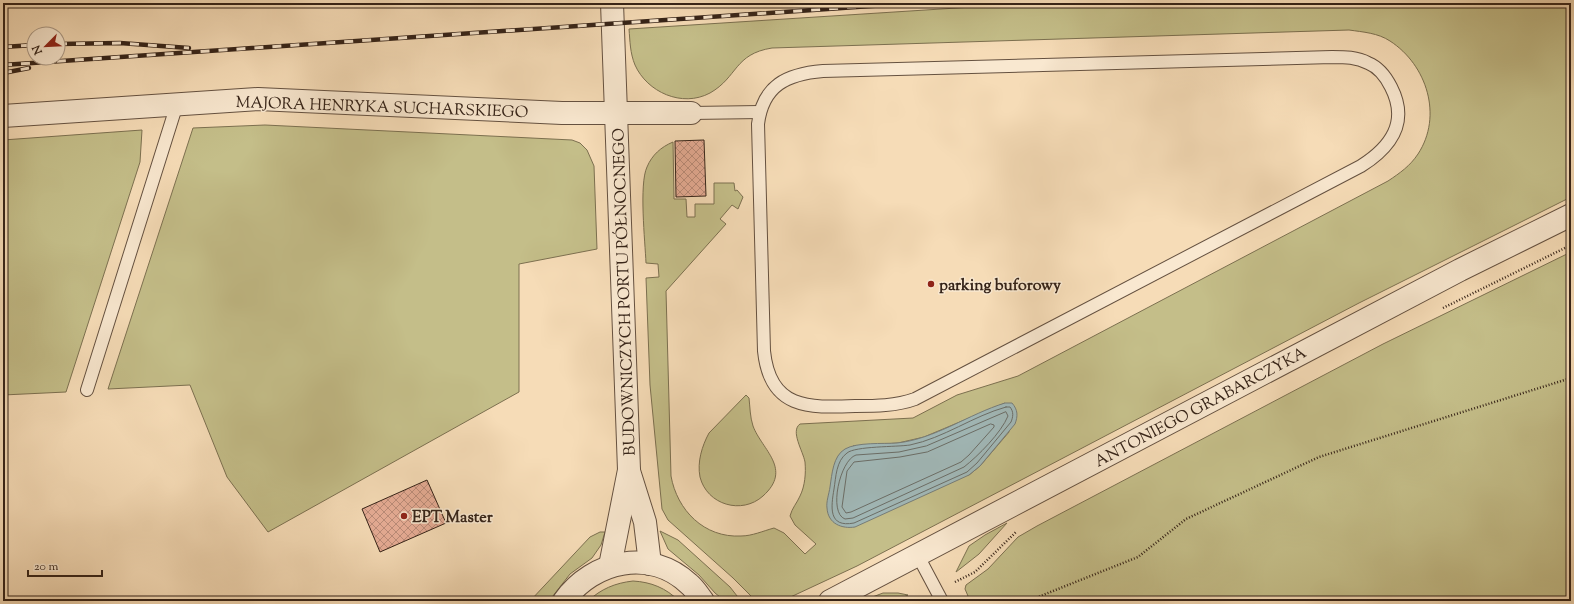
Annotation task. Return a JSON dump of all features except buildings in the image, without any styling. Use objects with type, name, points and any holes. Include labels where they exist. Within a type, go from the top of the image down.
[{"type":"street","name":"BUDOWNICZYCH PORTU PÓŁNOCNEGO","points":[[610,566],[629,470],[612,3]]},
{"type":"street","name":"MAJORA HENRYKA SUCHARSKIEGO","points":[[3,116],[258,98],[562,113],[616,114]]},
{"type":"street","name":"BUDOWNICZYCH PORTU PÓŁNOCNEGO","points":[[616,114],[691,113]]},
{"type":"street","name":"ANTONIEGO GRABARCZYKA","points":[[830,601],[1460,270],[1571,214]]},
{"type":"street","name":"BUDOWNICZYCH PORTU PÓŁNOCNEGO","points":[[629,470],[645,522],[650,564]]},
{"type":"street","points":[[564,601],[573,588],[591,574],[610,566],[632,562],[650,564],[671,572],[689,584],[703,601]]},
{"type":"lane","points":[[1332,57],[1358,59],[1370,63],[1380,71],[1394,92],[1399,113],[1398,123],[1390,141],[1377,155],[1361,166],[926,394],[904,403],[892,405],[822,407],[800,404],[784,395],[772,381],[765,362],[758,136],[760,112],[767,95],[775,87],[784,80],[795,75],[808,72],[1332,57]]},
{"type":"lane","points":[[87,390],[177,104]]},
{"type":"lane","points":[[691,113],[760,112]]},
{"type":"lane","points":[[917,554],[942,601]]},
{"type":"path","points":[[1436,312],[1571,245]]},
{"type":"path","points":[[1028,601],[1138,557],[1186,519],[1319,457],[1571,378]]},
{"type":"path","points":[[955,582],[975,572],[1020,528]]},
{"type":"shaded area","points":[[1035,3],[1571,3],[1571,197],[1359,303],[857,566],[782,601],[756,601],[733,578],[668,520],[662,509],[650,385],[646,278],[659,277],[658,264],[646,263],[643,199],[643,186],[647,167],[654,155],[661,149],[673,142],[674,199],[686,199],[687,217],[695,217],[695,204],[714,204],[714,183],[734,183],[735,191],[737,190],[743,197],[738,209],[732,205],[720,219],[726,224],[666,291],[671,476],[674,488],[679,500],[686,510],[694,520],[704,527],[715,532],[741,536],[774,528],[784,533],[805,554],[816,544],[795,525],[790,516],[802,492],[805,479],[805,462],[796,431],[800,424],[913,418],[957,395],[1018,376],[1388,181],[1412,162],[1418,154],[1425,139],[1429,124],[1430,108],[1427,92],[1422,77],[1414,63],[1403,51],[1390,41],[1380,36],[1349,30],[772,48],[750,55],[719,87],[710,93],[688,99],[666,95],[648,83],[641,75],[632,56],[629,29]],"holes":[[[1005,403],[1009,432],[980,466],[969,475],[853,446],[898,443],[924,437]]]},
{"type":"shaded area","points":[[265,125],[572,140],[580,143],[587,150],[594,166],[597,249],[519,264],[519,392],[268,532],[227,477],[190,385],[108,389],[193,128]]},
{"type":"shaded area","points":[[142,130],[140,162],[66,392],[3,395],[3,140]]},
{"type":"shaded area","points":[[1571,252],[1571,601],[959,601],[968,596],[965,589],[966,585],[988,569],[1018,537],[1037,526],[1383,344]]},
{"type":"shaded area","points":[[746,395],[749,398],[753,426],[773,460],[775,477],[772,486],[755,502],[736,506],[717,500],[710,494],[704,487],[700,477],[699,466],[702,449],[709,433]]},
{"type":"shaded area","points":[[1007,523],[979,554],[956,572],[969,546]]},
{"type":"shaded area","points":[[660,531],[678,540],[730,587],[741,601],[725,601],[715,593],[699,575],[668,549]]},
{"type":"shaded area","points":[[600,532],[605,532],[601,545],[592,558],[570,574],[549,601],[530,601],[590,537]]},
{"type":"shaded area","points":[[633,581],[658,586],[679,601],[588,601],[609,587],[620,583]]},
{"type":"shaded area","points":[[883,593],[908,595],[895,601],[862,601]]},
{"type":"water","points":[[1005,403],[1012,403],[1015,408],[1017,418],[1015,424],[980,466],[969,475],[855,527],[841,526],[833,522],[830,518],[827,503],[832,471],[838,456],[845,449],[856,445],[897,443],[925,437],[978,413]]},
{"type":"railway","points":[[3,65],[915,3]]},
{"type":"railway","points":[[66,44],[120,43],[189,48]]},
{"type":"railway","points":[[3,47],[26,46]]},
{"type":"railway","points":[[3,73],[29,68]]},
{"type":"place","name":"parking buforowy","points":[[931,284]]},
{"type":"place","name":"EPT Master","points":[[404,516]]}]
